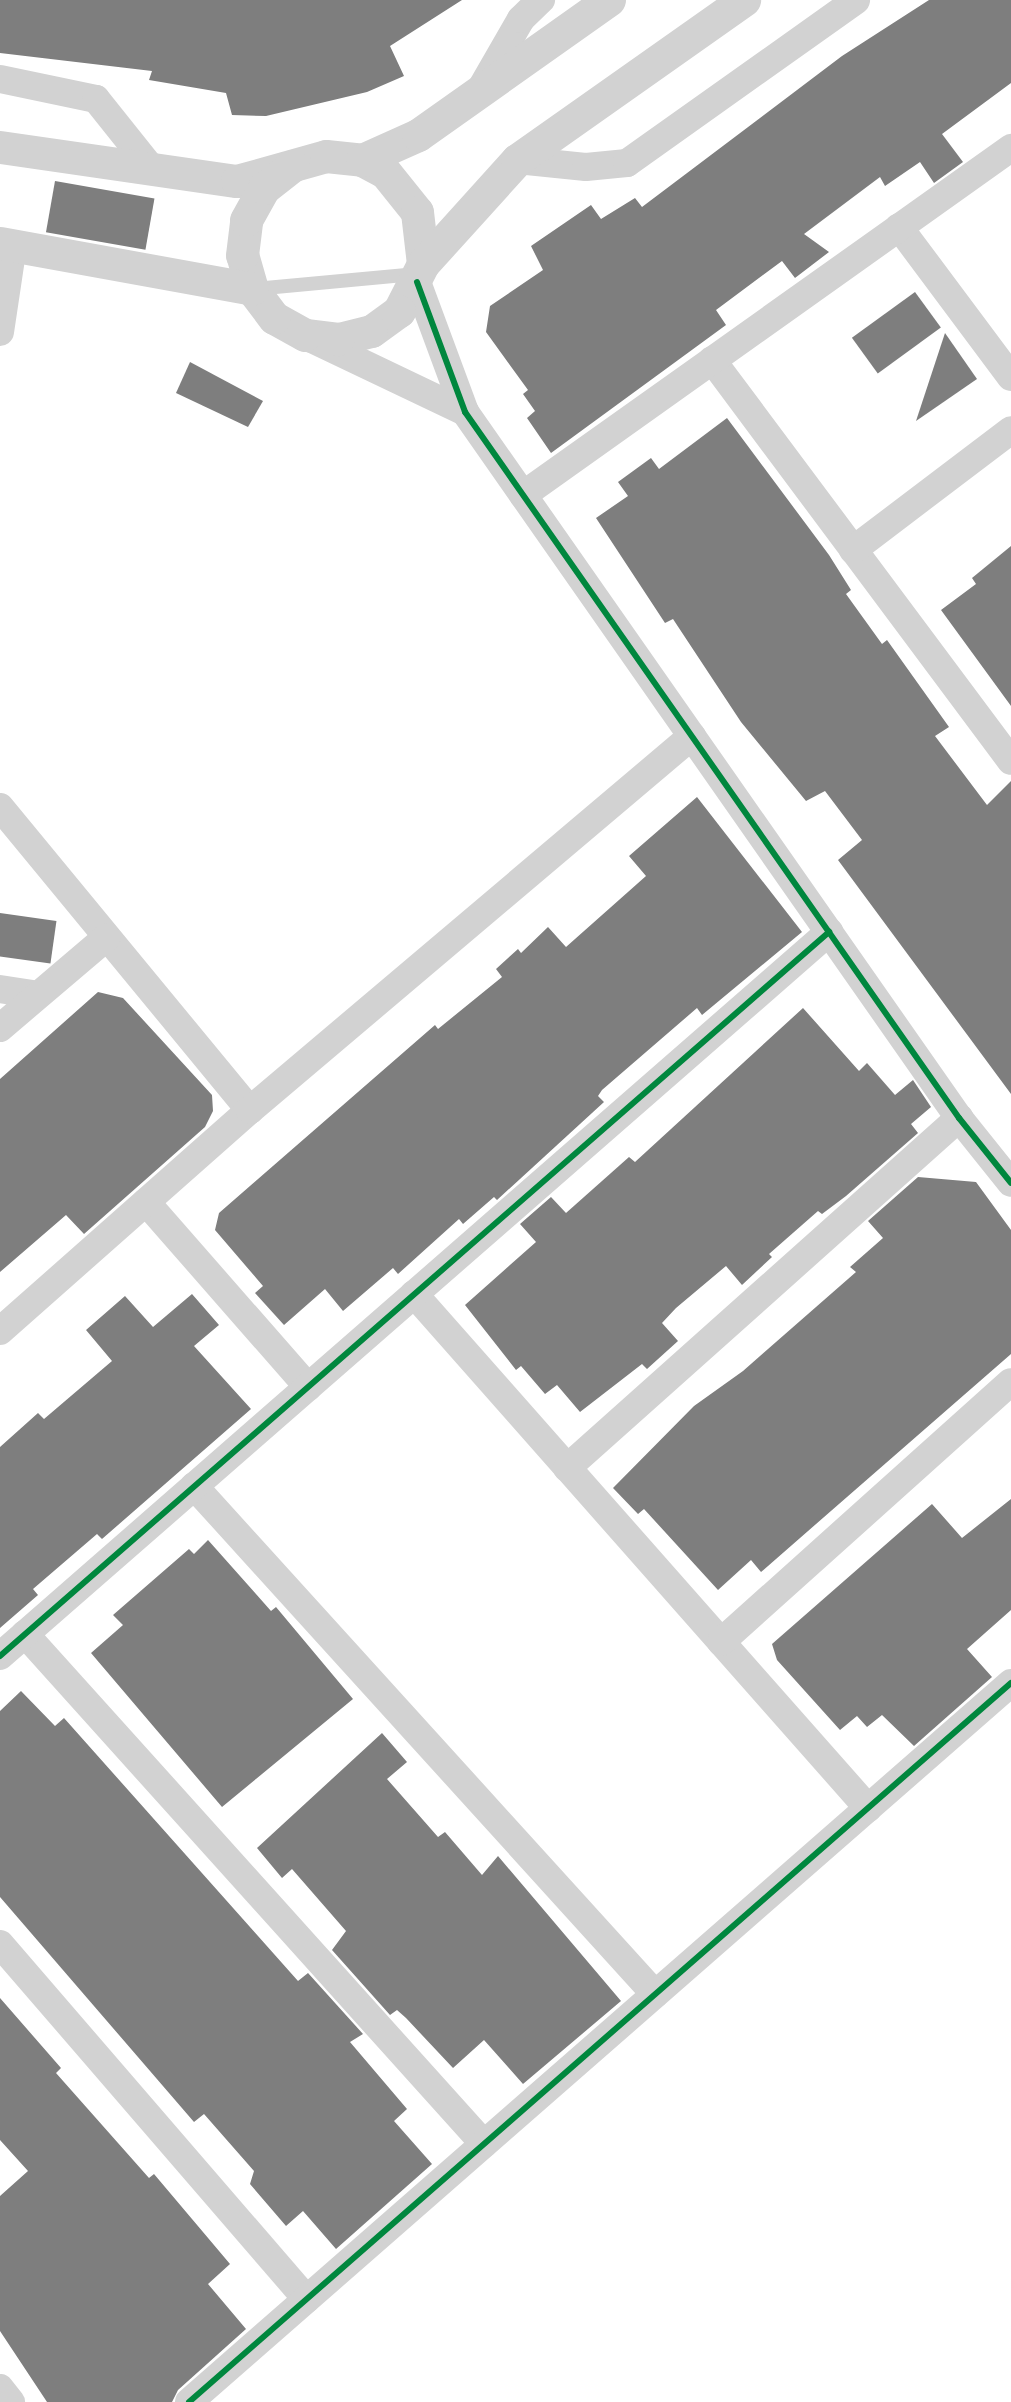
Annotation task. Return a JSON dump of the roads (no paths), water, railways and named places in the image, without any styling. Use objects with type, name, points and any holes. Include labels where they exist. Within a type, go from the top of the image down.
[{"type":"street","points":[[479,92],[521,19],[541,0]]},
{"type":"street","points":[[362,160],[418,135],[609,0]]},
{"type":"street","points":[[305,335],[338,339],[372,331],[399,311],[420,273],[517,160],[744,0]]},
{"type":"street","points":[[517,160],[586,167],[627,163],[856,0]]},
{"type":"street","points":[[0,79],[96,99],[151,168]]},
{"type":"street","points":[[0,147],[237,181],[326,156],[362,160],[385,172],[417,212],[420,273],[465,412],[959,1118],[1011,1183]]},
{"type":"street","points":[[523,495],[1011,148]]},
{"type":"street","points":[[292,166],[264,188],[246,220],[242,255],[252,289],[274,318],[465,412]]},
{"type":"street","points":[[899,227],[1011,377]]},
{"type":"street","points":[[0,332],[6,244],[252,289]]},
{"type":"street","points":[[712,360],[1011,761]]},
{"type":"street","points":[[853,549],[1011,430]]},
{"type":"street","points":[[0,1331],[250,1110],[692,736]]},
{"type":"street","points":[[0,807],[250,1110]]},
{"type":"street","points":[[0,1656],[829,932]]},
{"type":"street","points":[[0,1028],[107,937]]},
{"type":"street","points":[[0,989],[38,995]]},
{"type":"street","points":[[567,1468],[959,1118]]},
{"type":"street","points":[[146,1202],[308,1387]]},
{"type":"street","points":[[414,1294],[868,1808]]},
{"type":"street","points":[[721,1642],[1011,1382]]},
{"type":"street","points":[[194,1486],[655,1994]]},
{"type":"street","points":[[25,1634],[484,2144]]},
{"type":"street","points":[[189,2402],[1011,1683]]},
{"type":"street","points":[[0,1944],[306,2300]]},
{"type":"street","points":[[0,2388],[10,2402]]},
{"type":"lane","points":[[252,289],[420,273]]}]
